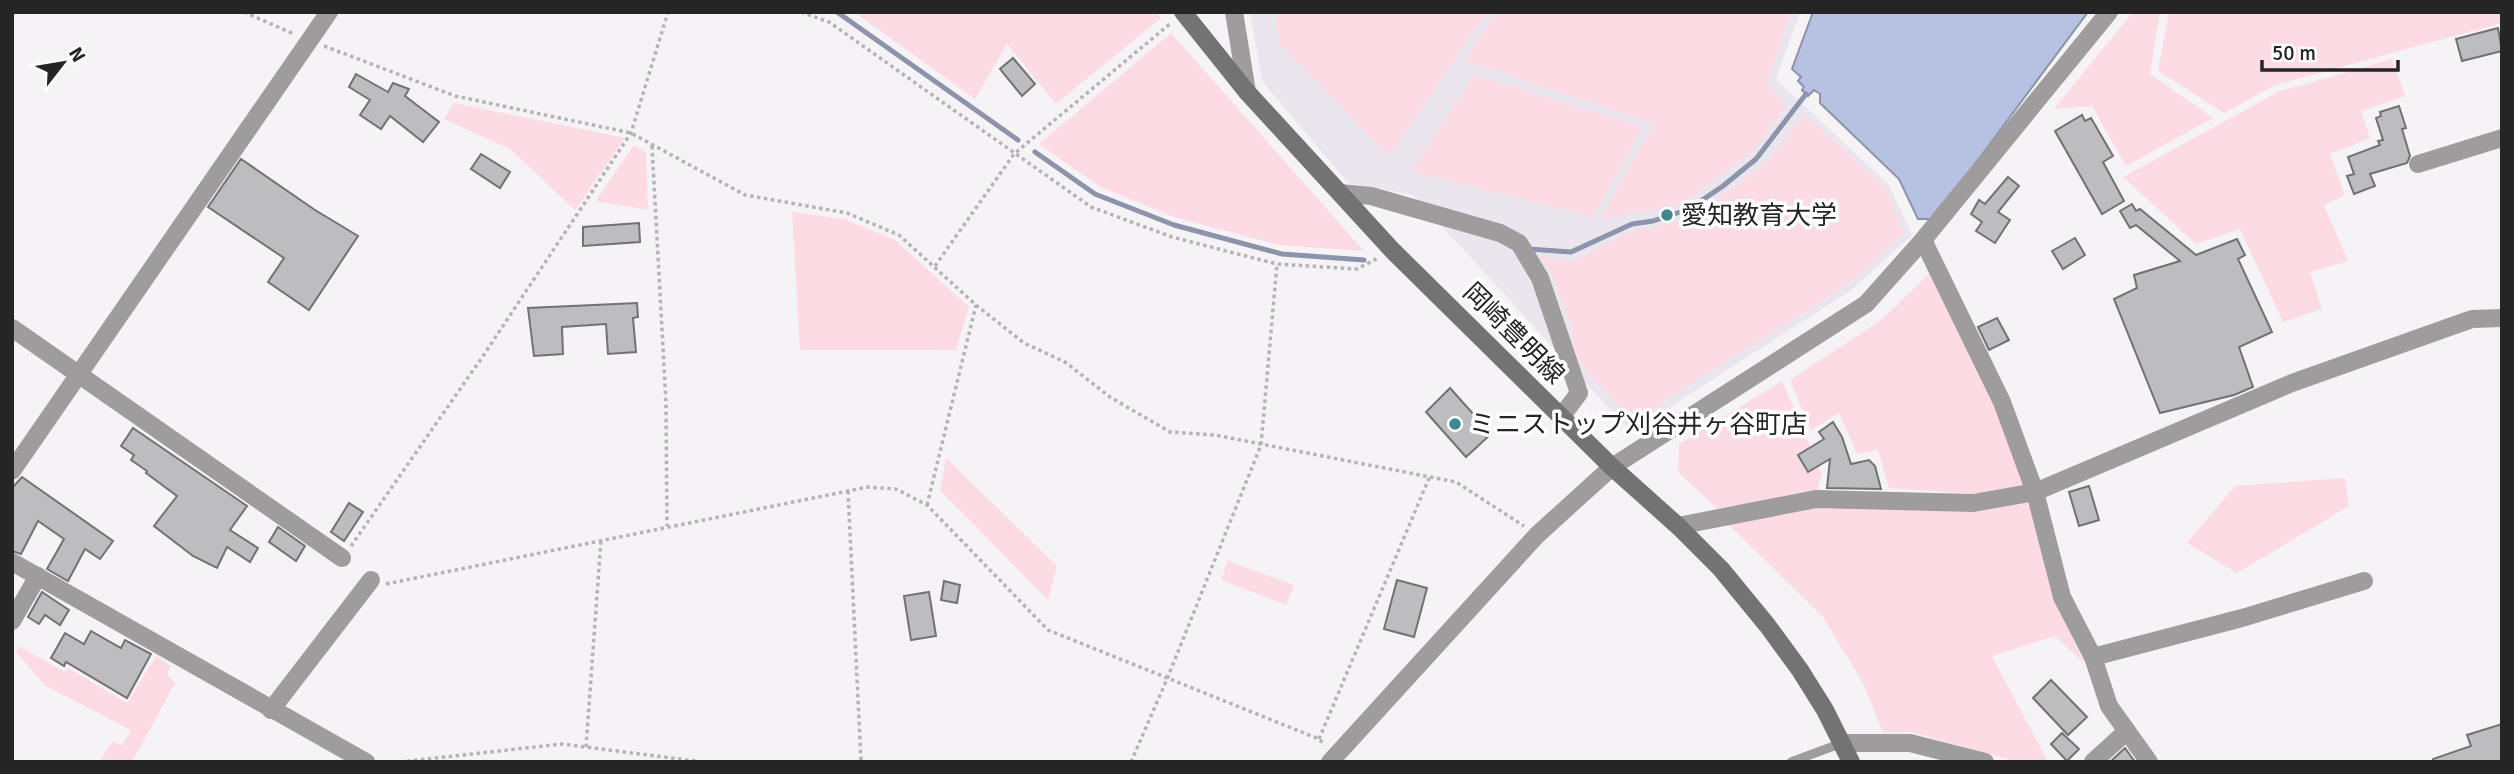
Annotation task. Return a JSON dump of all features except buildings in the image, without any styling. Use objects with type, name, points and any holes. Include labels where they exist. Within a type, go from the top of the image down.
[{"type":"main road","name":"岡崎豊明線","points":[[1183,13],[1247,92],[1394,251],[1612,467],[1721,569],[1800,670],[1851,762]]},
{"type":"street","points":[[12,471],[329,12]]},
{"type":"street","points":[[1234,12],[1247,92]]},
{"type":"street","points":[[1334,759],[1538,535],[1612,467],[1866,304],[1923,240],[2109,12]]},
{"type":"street","points":[[2418,164],[2502,138]]},
{"type":"street","points":[[1341,193],[1371,196],[1397,203],[1500,233],[1520,243],[1541,278],[1579,393],[1562,417]]},
{"type":"street","points":[[1923,240],[2002,402],[2035,492],[2062,597],[2093,657],[2109,706],[2149,762]]},
{"type":"street","points":[[1678,526],[1816,499],[1973,503],[2035,492],[2292,383],[2472,319],[2502,318]]},
{"type":"street","points":[[12,328],[342,558]]},
{"type":"street","points":[[12,562],[366,762]]},
{"type":"street","points":[[12,621],[38,576]]},
{"type":"street","points":[[271,710],[371,580]]},
{"type":"street","points":[[2093,657],[2242,618],[2364,581]]},
{"type":"street","points":[[2093,762],[2127,731]]},
{"type":"street","points":[[1842,743],[1910,743],[1985,762]]},
{"type":"lane","points":[[1791,762],[1842,743]]},
{"type":"path","points":[[244,12],[455,96],[631,134],[745,195],[847,213],[899,235],[1024,343],[1065,362],[1110,397],[1170,432],[1215,435],[1456,482],[1538,535]]},
{"type":"path","points":[[342,558],[481,359],[631,134],[668,12]]},
{"type":"path","points":[[801,12],[830,22],[1091,207],[1172,237],[1277,264],[1357,269],[1394,251]]},
{"type":"path","points":[[935,266],[1014,154],[1183,13]]},
{"type":"path","points":[[652,146],[666,403],[667,526]]},
{"type":"path","points":[[1131,762],[1261,445],[1277,264]]},
{"type":"path","points":[[927,505],[976,304]]},
{"type":"path","points":[[1319,740],[1430,476]]},
{"type":"path","points":[[371,580],[390,584],[868,487],[896,488],[927,505],[1048,630],[1319,740],[1334,759]]},
{"type":"path","points":[[848,491],[861,762]]},
{"type":"path","points":[[586,747],[601,540]]},
{"type":"path","points":[[400,762],[562,744],[704,762]]},
{"type":"shaded area","points":[[854,12],[1156,12],[1161,18],[1056,104],[1007,44],[975,99]]},
{"type":"shaded area","name":"愛知教育大学","points":[[1250,12],[1800,12],[1776,79],[1889,185],[1912,235],[1853,289],[1631,432],[1413,195],[1348,183],[1262,81]]},
{"type":"shaded area","points":[[1275,12],[1487,12],[1389,156],[1280,44]]},
{"type":"shaded area","points":[[1498,12],[1791,12],[1766,84],[1786,106],[1752,152],[1681,204],[1600,220],[1654,124],[1465,60]]},
{"type":"shaded area","points":[[2133,12],[2160,12],[2150,74],[2213,118],[2126,166],[2092,106],[2054,109]]},
{"type":"shaded area","points":[[2169,12],[2502,12],[2502,23],[2275,85],[2224,113],[2158,71]]},
{"type":"shaded area","points":[[1171,33],[1364,251],[1280,245],[1177,218],[1100,187],[1039,144]]},
{"type":"shaded area","points":[[2392,59],[2405,96],[2361,111],[2370,138],[2330,154],[2345,195],[2324,205],[2348,261],[2310,272],[2322,309],[2283,322],[2240,229],[2196,244],[2123,177],[2278,92]]},
{"type":"shaded area","points":[[1474,75],[1642,127],[1593,217],[1411,171]]},
{"type":"shaded area","points":[[454,103],[625,138],[575,210],[510,149],[444,119]]},
{"type":"shaded area","points":[[1805,115],[1885,189],[1904,233],[1848,284],[1632,421],[1572,354],[1574,334],[1552,273],[1539,257],[1574,261],[1628,233],[1691,218],[1766,164]]},
{"type":"shaded area","points":[[634,145],[646,153],[648,210],[596,201]]},
{"type":"shaded area","points":[[792,212],[844,219],[895,240],[969,307],[956,350],[800,350]]},
{"type":"shaded area","points":[[1930,273],[1994,403],[2023,485],[1973,494],[1889,488],[1878,450],[1857,454],[1839,413],[1811,430],[1790,380],[1881,320]]},
{"type":"shaded area","points":[[1782,381],[1822,474],[1817,491],[1718,509],[1678,472],[1679,444]]},
{"type":"shaded area","points":[[946,458],[1057,566],[1048,600],[940,490]]},
{"type":"shaded area","points":[[2345,478],[2349,506],[2237,573],[2187,543],[2235,486]]},
{"type":"shaded area","points":[[2028,501],[2054,600],[2085,664],[2055,636],[1992,656],[2048,762],[2017,762],[1911,732],[1883,733],[1863,683],[1823,617],[1727,523],[1820,507],[1972,512]]},
{"type":"shaded area","points":[[1228,561],[1294,585],[1286,605],[1221,580]]},
{"type":"shaded area","points":[[18,646],[65,672],[68,668],[127,703],[156,656],[170,665],[168,675],[175,683],[132,762],[100,762],[112,741],[122,745],[131,730],[46,686],[16,652]]},
{"type":"water","points":[[1813,12],[2088,12],[1934,219],[1918,219],[1899,179],[1820,103],[1820,94],[1814,90],[1808,96],[1802,90],[1804,87],[1798,81],[1801,77],[1792,69]]},
{"type":"waterway","points":[[837,12],[1018,140]]},
{"type":"waterway","points":[[1529,249],[1571,252],[1632,224],[1653,221],[1689,209],[1756,159],[1806,94]]},
{"type":"waterway","points":[[1035,152],[1095,194],[1174,225],[1282,254],[1364,260]]},
{"type":"place","name":"愛知教育大学","points":[[1667,215]]},
{"type":"place","name":"ミニストップ刈谷井ヶ谷町店","points":[[1455,424]]}]
